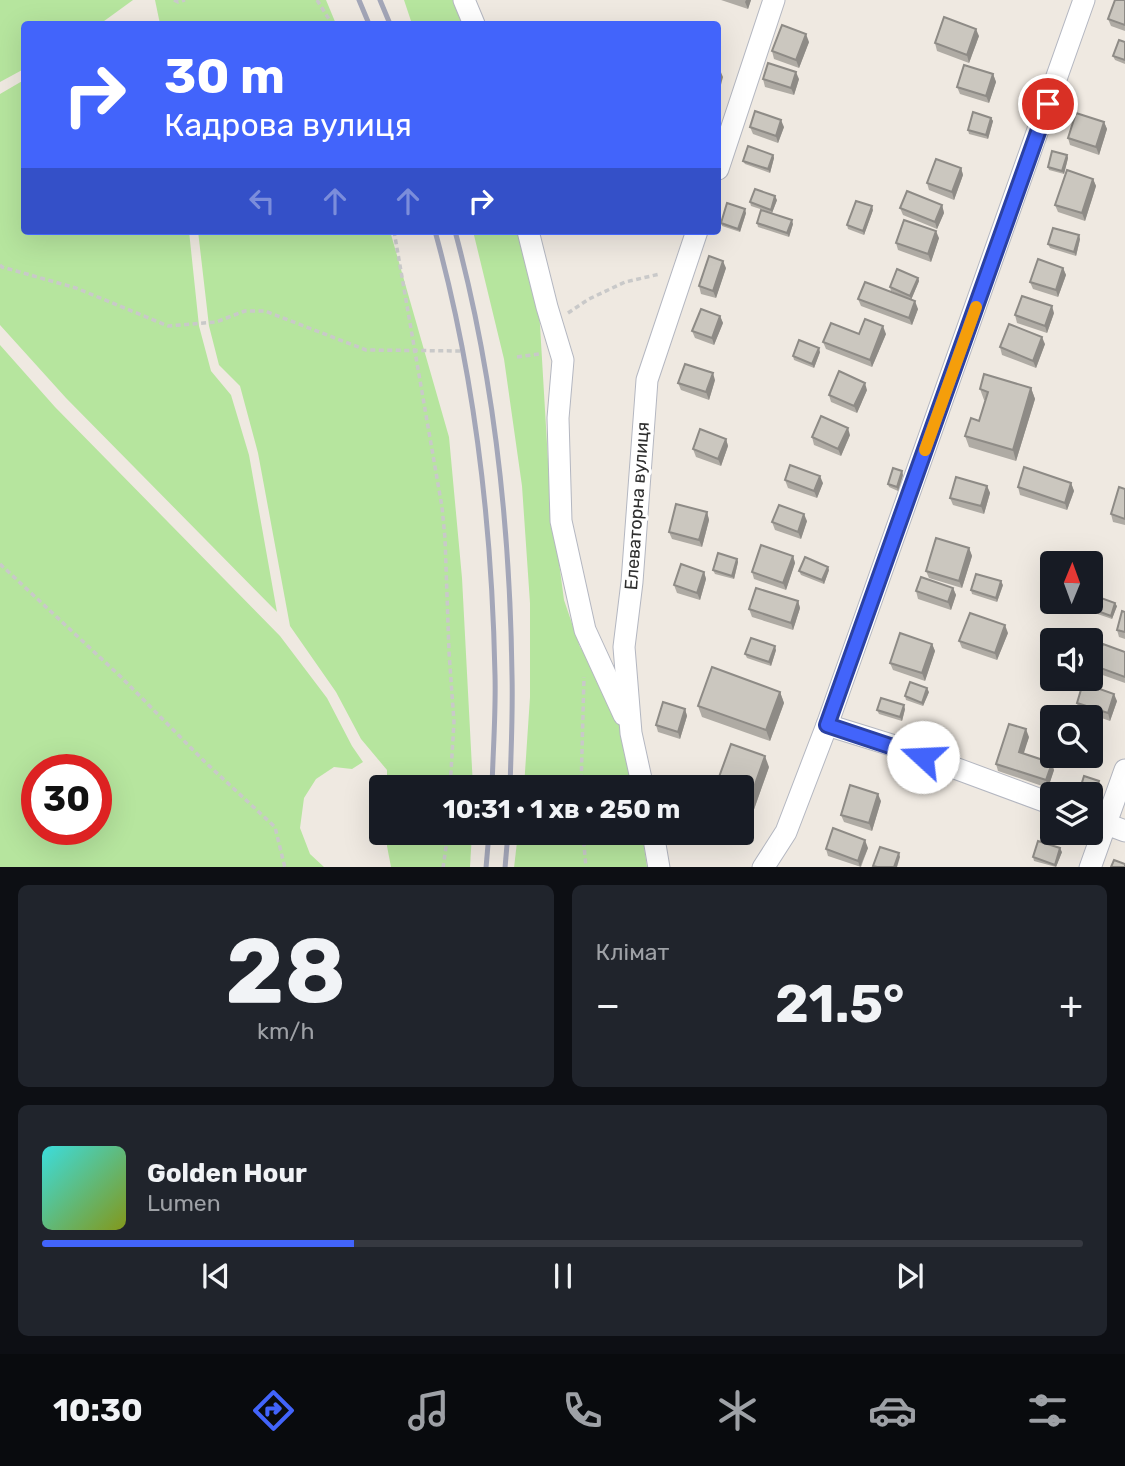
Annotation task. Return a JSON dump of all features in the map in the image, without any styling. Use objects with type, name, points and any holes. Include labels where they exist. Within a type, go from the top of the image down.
[{"type":"street","points":[[464,0],[474,21]]},
{"type":"street","points":[[477,21],[481,0]]},
{"type":"street","points":[[721,160],[774,0]]},
{"type":"street","points":[[763,867],[786,832],[827,725],[1084,0]]},
{"type":"street","points":[[529,235],[563,360],[558,418],[561,522],[585,630],[631,733]]},
{"type":"street","name":"Елеваторна вулиця","points":[[640,775],[631,733],[624,647],[632,582],[647,380],[696,235]]},
{"type":"street","points":[[827,725],[898,747],[1040,800]]},
{"type":"street","points":[[1090,867],[1125,770]]},
{"type":"street","points":[[655,845],[659,867]]},
{"type":"path","points":[[173,0],[185,0]]},
{"type":"path","points":[[317,0],[330,21]]},
{"type":"path","points":[[395,235],[442,506],[454,722],[451,775]]},
{"type":"path","points":[[0,265],[76,288],[168,326],[216,322],[244,311],[265,311],[366,351],[463,351]]},
{"type":"path","points":[[554,331],[568,312],[589,299],[625,282],[684,269]]},
{"type":"path","points":[[517,358],[540,354]]},
{"type":"path","points":[[0,564],[275,827],[285,867]]},
{"type":"path","points":[[581,775],[584,669]]},
{"type":"path","points":[[443,867],[446,845]]},
{"type":"path","points":[[584,845],[586,867]]},
{"type":"green space","points":[[0,0],[133,0],[104,21],[21,21],[21,71],[0,82]]},
{"type":"green space","points":[[155,0],[326,0],[335,21],[159,21]]},
{"type":"green space","points":[[404,0],[476,0],[478,21],[411,21]]},
{"type":"green space","points":[[21,82],[21,235],[189,235],[199,326],[211,371],[231,395],[249,455],[277,612],[66,398],[0,325],[0,94]]},
{"type":"green space","points":[[198,235],[391,235],[449,437],[462,578],[472,775],[387,775],[387,770],[361,739],[336,692],[290,626],[258,453],[240,386],[219,365],[209,326]]},
{"type":"green space","points":[[474,235],[533,235],[550,495],[564,600],[580,647],[607,689],[631,752],[634,775],[525,775],[530,697],[530,603],[522,486],[504,359]]},
{"type":"green space","points":[[0,345],[55,407],[280,636],[327,698],[363,762],[352,769],[334,767],[316,779],[304,798],[300,828],[310,854],[324,867],[0,867]]},
{"type":"green space","points":[[471,845],[470,867],[391,867],[387,846]]},
{"type":"green space","points":[[517,845],[644,845],[647,867],[514,867]]},
{"type":"building","points":[[1115,0],[1125,0],[1125,25],[1108,19]]},
{"type":"building","points":[[944,17],[976,29],[967,55],[935,43]]},
{"type":"building","points":[[782,25],[806,34],[796,60],[772,51]]},
{"type":"building","points":[[1119,40],[1125,42],[1125,60],[1113,56]]},
{"type":"building","points":[[768,63],[796,72],[791,88],[763,79]]},
{"type":"building","points":[[964,65],[993,74],[986,96],[957,87]]},
{"type":"building","points":[[755,111],[781,120],[776,136],[750,127]]},
{"type":"building","points":[[973,112],[991,118],[986,135],[968,130]]},
{"type":"building","points":[[1076,113],[1104,122],[1096,147],[1068,138]]},
{"type":"building","points":[[748,146],[773,155],[768,169],[743,161]]},
{"type":"building","points":[[1052,151],[1067,155],[1062,171],[1048,167]]},
{"type":"building","points":[[936,159],[961,168],[952,192],[927,183]]},
{"type":"building","points":[[1067,170],[1093,179],[1082,213],[1055,205]]},
{"type":"building","points":[[755,189],[775,196],[771,210],[750,202]]},
{"type":"building","points":[[907,191],[942,205],[935,222],[900,208]]},
{"type":"building","points":[[856,201],[872,206],[863,231],[847,225]]},
{"type":"building","points":[[727,203],[745,209],[738,229],[721,223]]},
{"type":"building","points":[[761,210],[792,220],[787,233],[757,223]]},
{"type":"building","points":[[904,220],[936,231],[928,254],[896,243]]},
{"type":"building","points":[[1053,228],[1079,235],[1074,252],[1048,244]]},
{"type":"building","points":[[709,256],[723,261],[713,291],[699,286]]},
{"type":"building","points":[[1038,259],[1063,268],[1056,290],[1030,282]]},
{"type":"building","points":[[897,269],[918,278],[910,296],[890,287]]},
{"type":"building","points":[[865,282],[915,301],[909,318],[858,299]]},
{"type":"building","points":[[1022,296],[1052,306],[1045,326],[1015,315]]},
{"type":"building","points":[[701,309],[720,316],[712,338],[692,331]]},
{"type":"building","points":[[865,319],[883,326],[870,360],[823,342],[831,323],[859,334]]},
{"type":"building","points":[[1009,324],[1042,337],[1033,361],[1000,347]]},
{"type":"building","points":[[799,340],[819,348],[812,364],[793,356]]},
{"type":"building","points":[[685,364],[713,373],[706,392],[678,383]]},
{"type":"building","points":[[839,371],[865,383],[854,406],[829,395]]},
{"type":"building","points":[[984,374],[1031,388],[1013,450],[965,436],[971,418],[979,421],[988,392],[980,389]]},
{"type":"building","points":[[821,416],[848,428],[838,449],[812,437]]},
{"type":"building","points":[[700,429],[726,439],[718,459],[693,449]]},
{"type":"building","points":[[790,465],[820,476],[814,491],[785,480]]},
{"type":"building","points":[[1024,467],[1071,483],[1065,503],[1018,487]]},
{"type":"building","points":[[893,468],[902,471],[897,487],[888,484]]},
{"type":"building","points":[[956,477],[987,486],[981,506],[950,498]]},
{"type":"building","points":[[1119,487],[1125,489],[1125,519],[1111,514]]},
{"type":"building","points":[[676,504],[707,512],[699,540],[669,532]]},
{"type":"building","points":[[779,505],[804,514],[798,532],[772,522]]},
{"type":"building","points":[[936,538],[969,548],[959,581],[926,571]]},
{"type":"building","points":[[761,545],[793,556],[783,583],[752,572]]},
{"type":"building","points":[[718,553],[737,559],[732,576],[713,570]]},
{"type":"building","points":[[805,557],[828,567],[822,580],[799,571]]},
{"type":"building","points":[[681,564],[704,572],[697,593],[674,585]]},
{"type":"building","points":[[976,574],[1001,581],[996,598],[971,590]]},
{"type":"building","points":[[921,577],[953,588],[948,602],[916,591]]},
{"type":"building","points":[[756,588],[798,601],[791,623],[749,609]]},
{"type":"building","points":[[1103,599],[1115,603],[1111,616],[1103,613]]},
{"type":"building","points":[[1122,611],[1125,612],[1125,632],[1117,630]]},
{"type":"building","points":[[970,613],[1005,625],[995,653],[959,641]]},
{"type":"building","points":[[900,633],[932,644],[922,673],[890,663]]},
{"type":"building","points":[[751,638],[775,646],[769,662],[745,654]]},
{"type":"building","points":[[1103,644],[1125,652],[1125,677],[1103,669]]},
{"type":"building","points":[[712,667],[780,692],[766,730],[698,706]]},
{"type":"building","points":[[910,682],[927,688],[922,703],[905,696]]},
{"type":"building","points":[[1103,690],[1114,694],[1108,713],[1103,711],[1103,705],[1077,703],[1081,691]]},
{"type":"building","points":[[881,698],[904,705],[900,717],[877,710]]},
{"type":"building","points":[[663,702],[685,709],[678,732],[656,725]]},
{"type":"building","points":[[1009,724],[1026,729],[1019,752],[1040,759],[1040,768],[1050,768],[1046,780],[996,764]]},
{"type":"building","points":[[731,744],[765,756],[754,787],[754,775],[720,775]]},
{"type":"building","points":[[1084,776],[1099,781],[1099,782],[1082,782]]},
{"type":"building","points":[[850,785],[878,794],[869,823],[841,815]]},
{"type":"building","points":[[833,828],[865,840],[858,861],[826,849]]},
{"type":"building","points":[[1038,841],[1040,845],[1060,848],[1055,865],[1033,857]]},
{"type":"building","points":[[880,847],[899,853],[894,867],[873,866]]},
{"type":"building","points":[[1114,860],[1125,864],[1125,867],[1111,867]]},
{"type":"railway","points":[[359,0],[368,21]]},
{"type":"railway","points":[[380,0],[389,21]]},
{"type":"railway","points":[[436,235],[471,396],[485,507],[495,675],[493,775]]},
{"type":"railway","points":[[456,235],[469,286],[490,396],[503,507],[511,619],[510,775]]},
{"type":"railway","points":[[486,867],[488,845]]},
{"type":"railway","points":[[505,867],[507,845]]},
{"type":"slow traffic","points":[[925,450],[976,307]]},
{"type":"route","points":[[923,757],[827,725],[1048,104]]}]
